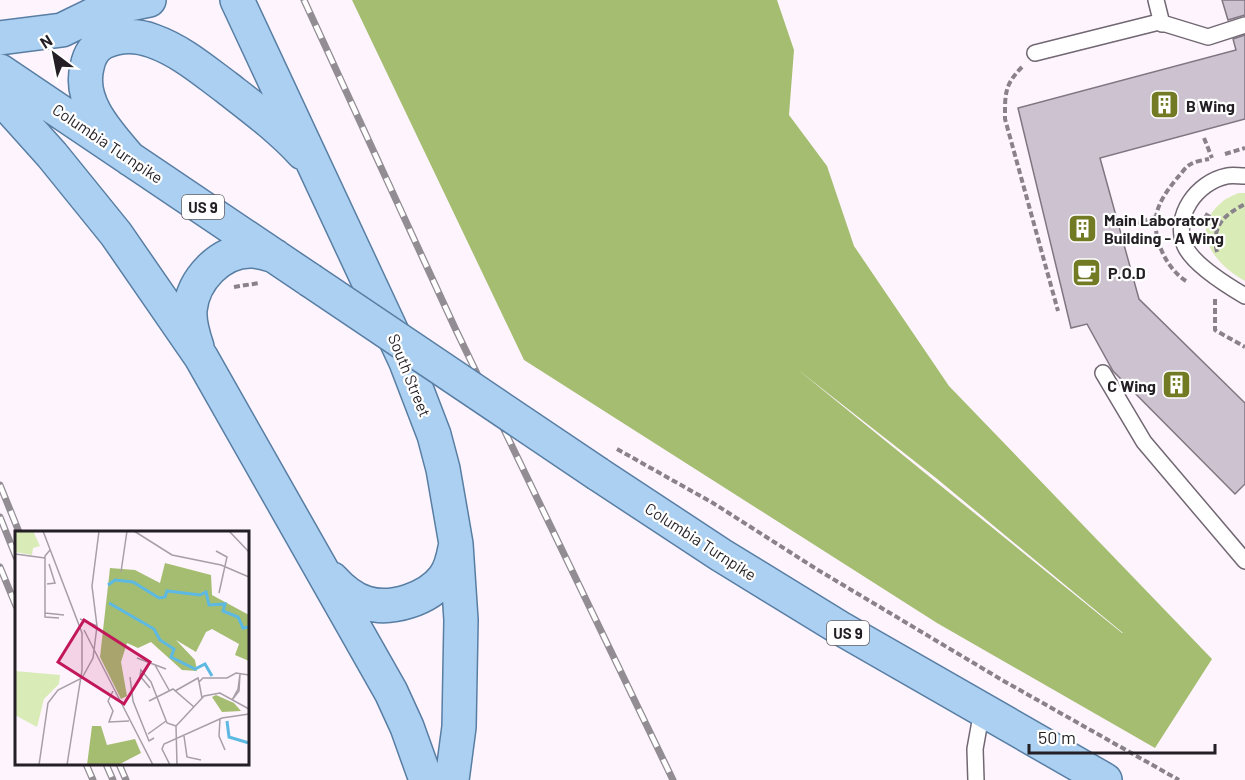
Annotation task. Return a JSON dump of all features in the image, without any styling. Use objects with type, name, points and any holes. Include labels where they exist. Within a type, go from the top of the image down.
[{"type":"main road","points":[[0,38],[62,30],[105,9],[149,0]]},
{"type":"main road","points":[[130,159],[94,112],[87,94],[85,75],[90,55],[99,39],[116,22],[149,0]]},
{"type":"main road","name":"South Street","points":[[237,0],[406,362],[422,399],[443,469],[456,544],[461,620],[459,715],[452,780]]},
{"type":"main road","points":[[90,55],[108,40],[133,36],[152,40],[176,51],[263,116],[295,145],[319,172]]},
{"type":"main road","name":"Columbia Turnpike","points":[[0,71],[310,280],[606,461],[800,604],[1105,780]]},
{"type":"main road","points":[[0,97],[52,155],[103,218],[201,357],[391,692],[407,727],[426,780]]},
{"type":"main road","points":[[201,357],[192,331],[190,311],[203,277],[214,264],[233,254],[251,251],[275,256]]},
{"type":"main road","points":[[324,571],[351,596],[368,604],[389,605],[408,602],[428,593],[443,580],[453,563],[456,544]]},
{"type":"lane","points":[[1156,0],[1162,24]]},
{"type":"lane","points":[[1035,53],[1159,22],[1208,37],[1245,25]]},
{"type":"lane","points":[[1245,176],[1227,176],[1196,192],[1182,222],[1182,236],[1186,248],[1218,280],[1245,296]]},
{"type":"lane","points":[[1103,373],[1144,442],[1245,561]]},
{"type":"lane","points":[[976,780],[975,749],[982,710]]},
{"type":"path","points":[[1035,53],[1011,79],[1005,98],[1005,119],[1058,311]]},
{"type":"path","points":[[1204,138],[1212,158]]},
{"type":"path","points":[[1225,259],[1217,252],[1214,240],[1221,220],[1245,204]]},
{"type":"path","points":[[1132,224],[1156,217]]},
{"type":"path","points":[[606,461],[712,503],[818,570],[1002,680],[1179,780]]},
{"type":"green space","points":[[352,0],[777,0],[794,50],[789,115],[827,166],[854,246],[949,386],[1212,659],[1155,748],[937,623],[524,360]],"holes":[[[797,369],[936,478],[1123,633]]]},
{"type":"green space","points":[[1238,193],[1245,193],[1245,281],[1224,266],[1216,257],[1206,236],[1207,224],[1212,213],[1224,201]]},
{"type":"building","points":[[1222,0],[1245,0],[1245,15],[1228,20]]},
{"type":"building","points":[[1245,35],[1245,119],[1100,158],[1139,299],[1245,403],[1245,484],[1235,494],[1113,371],[1087,324],[1071,328],[1018,108],[1236,50],[1233,39]]},
{"type":"railway","points":[[304,0],[455,328],[673,780]]},
{"type":"railway","points":[[0,485],[19,531]]},
{"type":"railway","points":[[0,517],[15,554]]},
{"type":"railway","points":[[0,567],[15,604]]},
{"type":"railway","points":[[86,765],[93,780]]},
{"type":"railway","points":[[106,765],[113,780]]},
{"type":"railway","points":[[119,765],[126,780]]},
{"type":"place","name":"B Wing","points":[[1165,105]]},
{"type":"place","name":"Main Laboratory Building - A Wing","points":[[1083,228]]},
{"type":"place","name":"P.O.D","points":[[1087,272]]},
{"type":"place","name":"C Wing","points":[[1177,385]]}]
